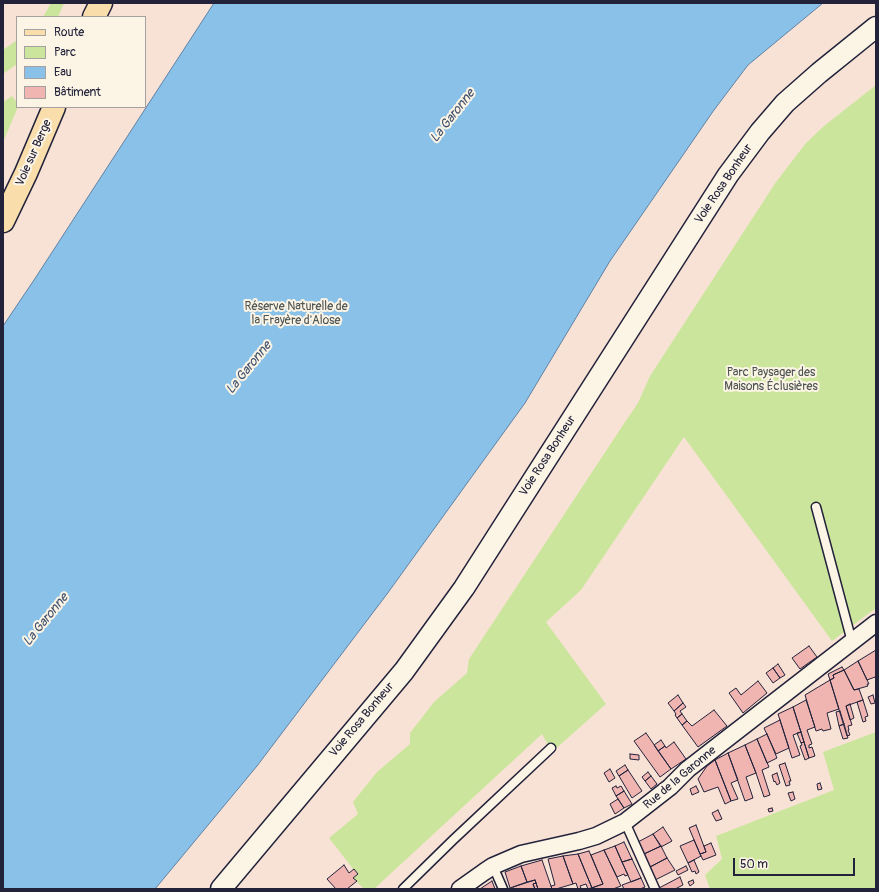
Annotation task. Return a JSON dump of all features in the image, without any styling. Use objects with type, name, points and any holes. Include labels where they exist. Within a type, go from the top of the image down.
[{"type":"main road","name":"Voie sur Berge","points":[[3,221],[26,173],[54,108]]},
{"type":"street","name":"Voie Rosa Bonheur","points":[[221,889],[404,671],[464,588],[728,176],[760,132],[785,103],[876,27]]},
{"type":"street","name":"Rue de la Garonne","points":[[460,889],[494,866],[521,854],[585,839],[606,832],[625,822],[666,790],[688,769],[876,623]]},
{"type":"lane","points":[[816,507],[852,642]]},
{"type":"lane","points":[[403,889],[551,748]]},
{"type":"lane","points":[[625,822],[655,889]]},
{"type":"lane","points":[[494,866],[503,889]]},
{"type":"green space","points":[[51,3],[64,3],[58,16],[44,16]]},
{"type":"green space","points":[[16,41],[16,65],[3,74],[3,50]]},
{"type":"green space","name":"Parc Paysager des Maisons Éclusières","points":[[876,85],[876,608],[832,641],[684,437],[581,590],[546,622],[606,704],[552,752],[542,734],[374,889],[364,889],[353,878],[357,874],[329,838],[358,814],[353,802],[377,772],[410,744],[410,733],[434,702],[467,673],[469,659],[638,403],[650,376],[776,182],[806,143],[824,126]]},
{"type":"green space","points":[[12,96],[16,102],[16,108],[18,108],[3,142],[3,102]]},
{"type":"green space","points":[[876,732],[876,889],[710,889],[705,875],[722,859],[716,836],[834,790],[823,752]]},
{"type":"water","name":"Réserve Naturelle de la Frayère d'Alose","points":[[214,3],[823,3],[748,65],[714,110],[610,261],[525,403],[387,594],[257,766],[155,889],[3,889],[3,326]]},
{"type":"building","points":[[809,646],[817,657],[800,669],[792,658]]},
{"type":"building","points":[[876,650],[876,680],[875,677],[867,680],[858,661]]},
{"type":"building","points":[[858,661],[869,684],[867,684],[868,686],[854,690],[844,670]]},
{"type":"building","points":[[778,664],[785,675],[780,678],[773,668]]},
{"type":"building","points":[[842,667],[844,670],[833,675],[834,678],[830,680],[828,674]]},
{"type":"building","points":[[773,668],[780,678],[773,683],[766,673]]},
{"type":"building","points":[[844,670],[854,690],[859,689],[863,700],[846,706],[852,725],[848,726],[850,735],[847,736],[830,680],[834,678],[833,675]]},
{"type":"building","points":[[830,680],[839,709],[827,713],[831,729],[816,731],[805,695]]},
{"type":"building","points":[[758,681],[767,693],[743,713],[729,693],[736,688],[741,695]]},
{"type":"building","points":[[678,695],[683,703],[674,711],[668,703]]},
{"type":"building","points":[[873,695],[875,703],[871,704],[868,697]]},
{"type":"building","points":[[806,700],[815,727],[807,730],[812,744],[809,745],[809,748],[812,747],[815,756],[809,758],[793,707]]},
{"type":"building","points":[[863,700],[868,716],[865,717],[866,721],[863,722],[857,702]]},
{"type":"building","points":[[683,703],[686,707],[680,711],[682,714],[677,718],[674,711]]},
{"type":"building","points":[[850,704],[854,718],[850,720],[846,706]]},
{"type":"building","points":[[793,707],[801,732],[793,735],[800,755],[792,758],[778,714]]},
{"type":"building","points":[[714,710],[727,726],[698,747],[682,725],[687,721],[692,726]]},
{"type":"building","points":[[840,711],[844,724],[839,726],[836,712]]},
{"type":"building","points":[[682,714],[687,721],[682,725],[677,718]]},
{"type":"building","points":[[780,720],[789,748],[776,754],[764,728]]},
{"type":"building","points":[[844,724],[848,738],[843,739],[839,726]]},
{"type":"building","points":[[801,732],[804,742],[801,743],[797,733]]},
{"type":"building","points":[[646,733],[671,769],[660,777],[634,741]]},
{"type":"building","points":[[767,734],[777,758],[767,763],[757,739]]},
{"type":"building","points":[[757,739],[769,767],[762,770],[770,795],[764,797],[745,745]]},
{"type":"building","points":[[661,740],[665,746],[658,751],[654,745]]},
{"type":"building","points":[[674,742],[686,759],[671,769],[658,751],[665,746],[666,748]]},
{"type":"building","points":[[804,742],[809,758],[805,760],[800,746],[802,745],[801,743]]},
{"type":"building","points":[[745,745],[756,773],[746,777],[753,798],[745,801],[728,753]]},
{"type":"building","points":[[728,753],[738,780],[731,783],[738,799],[731,801],[715,760]]},
{"type":"building","points":[[630,754],[639,755],[639,760],[630,759]]},
{"type":"building","points":[[715,760],[731,801],[725,804],[718,787],[704,792],[698,779],[707,766]]},
{"type":"building","points":[[785,763],[791,781],[789,781],[790,785],[786,786],[779,765]]},
{"type":"building","points":[[625,765],[628,770],[619,776],[616,771]]},
{"type":"building","points":[[610,769],[615,778],[609,782],[604,773]]},
{"type":"building","points":[[628,770],[642,791],[632,798],[619,776]]},
{"type":"building","points":[[648,772],[651,776],[645,781],[642,777]]},
{"type":"building","points":[[777,773],[780,783],[777,785],[775,781],[774,782],[772,775]]},
{"type":"building","points":[[651,776],[657,784],[651,789],[645,781]]},
{"type":"building","points":[[820,783],[822,789],[818,790],[817,784]]},
{"type":"building","points":[[616,786],[617,788],[621,786],[624,791],[616,796],[612,788]]},
{"type":"building","points":[[696,786],[699,792],[692,795],[690,789]]},
{"type":"building","points":[[624,791],[632,804],[624,808],[616,796]]},
{"type":"building","points":[[793,792],[795,799],[791,801],[788,793]]},
{"type":"building","points":[[618,799],[624,808],[615,814],[610,804]]},
{"type":"building","points":[[772,808],[773,811],[769,812],[768,809]]},
{"type":"building","points":[[718,810],[722,819],[716,821],[712,813]]},
{"type":"building","points":[[696,825],[706,852],[700,854],[689,828]]},
{"type":"building","points":[[663,827],[672,841],[661,847],[653,834]]},
{"type":"building","points":[[653,834],[661,846],[644,854],[638,842]]},
{"type":"building","points":[[694,840],[701,856],[688,863],[680,846]]},
{"type":"building","points":[[624,842],[632,859],[622,862],[615,846]]},
{"type":"building","points":[[711,843],[716,855],[703,860],[700,854],[706,852],[704,846]]},
{"type":"building","points":[[615,846],[628,875],[625,876],[624,874],[617,877],[604,850]]},
{"type":"building","points":[[661,846],[667,858],[650,867],[644,854]]},
{"type":"building","points":[[604,850],[621,886],[613,889],[588,889],[603,884],[591,855]]},
{"type":"building","points":[[589,851],[603,884],[592,888],[578,854]]},
{"type":"building","points":[[578,854],[592,888],[588,889],[586,884],[580,886],[581,888],[578,889],[576,883],[573,884],[563,856]]},
{"type":"building","points":[[563,856],[573,884],[552,889],[551,886],[555,885],[548,859]]},
{"type":"building","points":[[667,858],[675,870],[655,880],[650,867]]},
{"type":"building","points":[[632,859],[641,878],[631,882],[622,862]]},
{"type":"building","points":[[542,860],[552,889],[538,889],[535,880],[527,882],[521,866]]},
{"type":"building","points":[[694,860],[699,872],[696,874],[695,871],[692,872],[688,863]]},
{"type":"building","points":[[344,865],[349,873],[354,869],[358,874],[353,878],[357,881],[347,889],[336,889],[327,879]]},
{"type":"building","points":[[521,866],[527,882],[510,888],[505,872]]},
{"type":"building","points":[[686,866],[688,870],[678,875],[676,871]]},
{"type":"building","points":[[680,877],[683,885],[675,889],[659,888]]},
{"type":"building","points":[[641,878],[645,887],[640,889],[624,889],[622,885]]},
{"type":"building","points":[[535,880],[536,883],[533,884],[535,889],[513,889],[513,887]]},
{"type":"building","points":[[693,880],[694,883],[690,886],[688,882]]},
{"type":"building","points":[[492,881],[495,889],[480,889]]},
{"type":"building","points":[[536,883],[538,889],[535,889],[533,884]]},
{"type":"water label","name":"La Garonne","points":[[453,116]]},
{"type":"water label","name":"La Garonne","points":[[249,368]]},
{"type":"water label","name":"La Garonne","points":[[46,620]]}]
